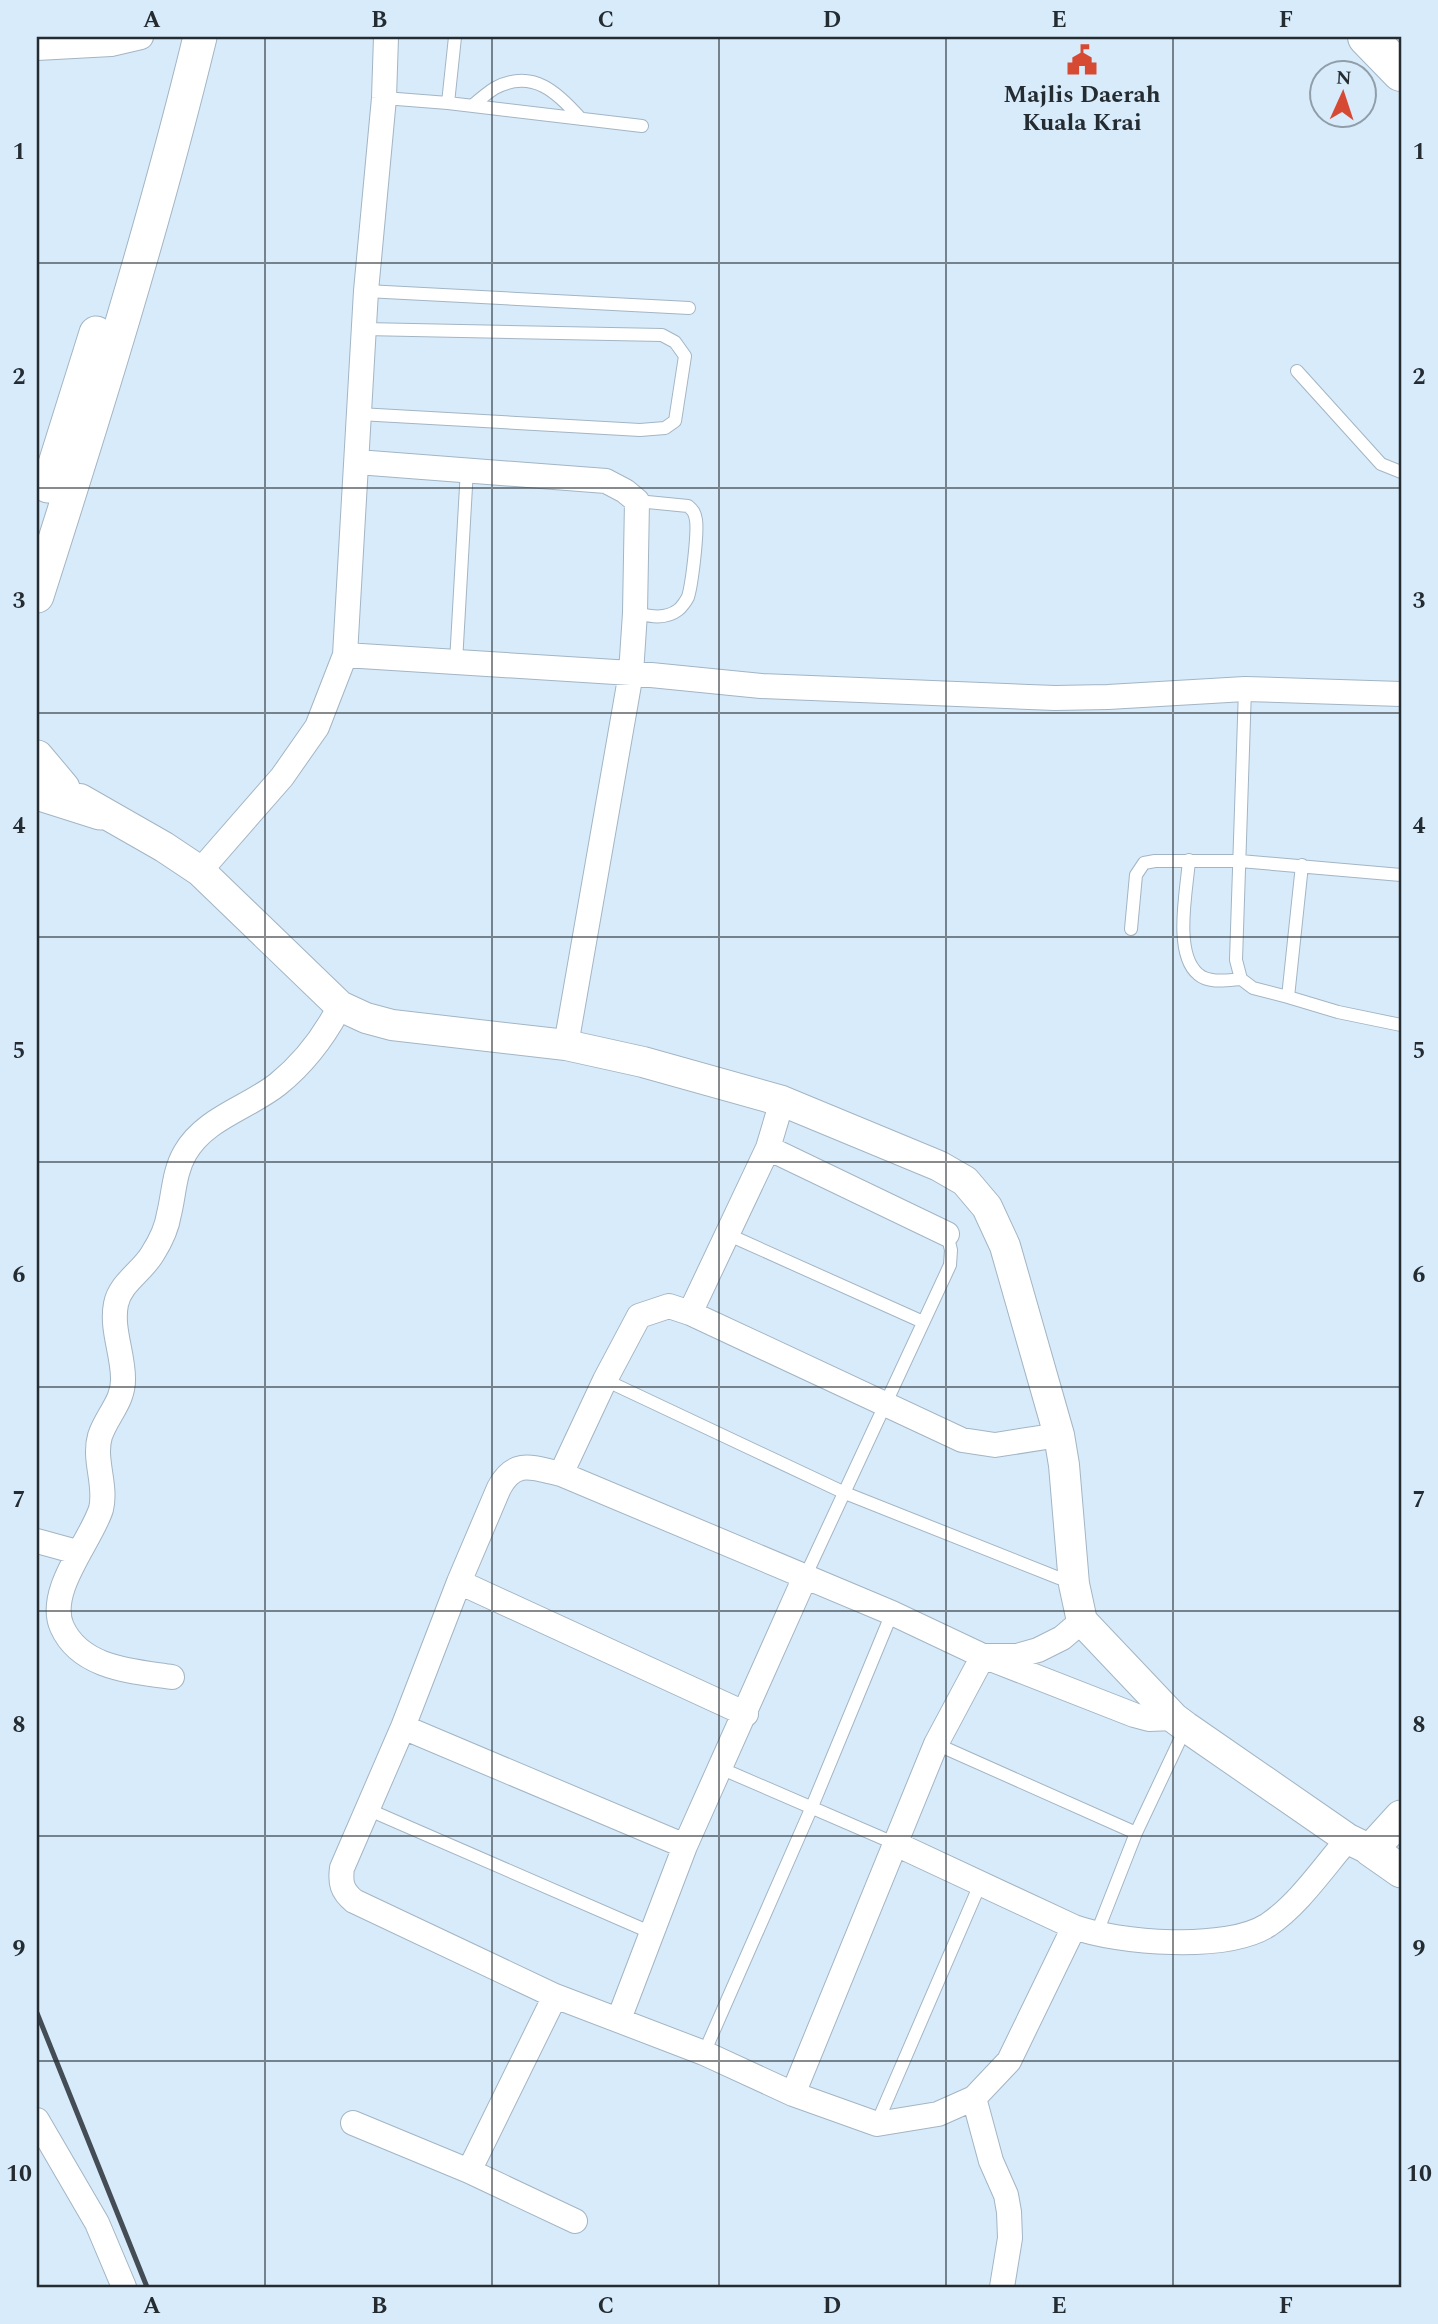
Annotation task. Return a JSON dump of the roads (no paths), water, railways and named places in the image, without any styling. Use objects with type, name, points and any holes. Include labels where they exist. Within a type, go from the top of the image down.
[{"type":"highway","points":[[1367,37],[1401,72]]},
{"type":"main road","points":[[37,522],[160,131],[181,37]]},
{"type":"main road","points":[[38,587],[101,394],[185,99],[200,37]]},
{"type":"main road","points":[[37,757],[46,785],[100,813]]},
{"type":"main road","points":[[1401,1817],[1359,1844],[1401,1871]]},
{"type":"street","points":[[37,48],[111,44],[141,37]]},
{"type":"street","points":[[200,871],[282,777],[317,727],[345,655],[366,291],[384,98],[386,37]]},
{"type":"street","points":[[357,462],[606,481],[625,491],[637,502],[631,673],[566,1045]]},
{"type":"street","points":[[345,655],[631,673],[761,686],[1055,698],[1245,689],[1401,694]]},
{"type":"street","points":[[100,813],[200,871],[340,1006],[366,1018],[392,1025],[566,1045],[643,1062],[782,1101],[939,1166],[965,1181],[987,1207],[1005,1246],[1059,1435],[1074,1584],[1082,1621],[1180,1723],[1359,1844],[1267,1926],[1238,1937],[1190,1942],[1120,1940],[1085,1931],[896,1844]]},
{"type":"street","points":[[172,1677],[120,1670],[96,1661],[72,1644],[61,1625],[59,1611],[66,1579],[100,1513],[104,1494],[100,1436],[123,1391],[124,1376],[115,1318],[116,1303],[121,1292],[153,1255],[169,1218],[176,1175],[186,1152],[209,1126],[277,1084],[301,1061],[328,1028],[340,1006]]},
{"type":"street","points":[[690,1313],[729,1235],[768,1147],[782,1101]]},
{"type":"street","points":[[768,1147],[947,1234]]},
{"type":"street","points":[[561,1474],[605,1380],[639,1316],[669,1307],[690,1313],[962,1440],[995,1445],[1059,1435]]},
{"type":"street","points":[[1085,1931],[1009,2061],[974,2098],[938,2114],[877,2124],[793,2094],[704,2053],[555,1996],[354,1901],[345,1894],[341,1881],[342,1868],[403,1727],[459,1582],[506,1475],[525,1467],[561,1474],[892,1613],[982,1656],[1133,1715],[1180,1723]]},
{"type":"street","points":[[37,1541],[78,1552]]},
{"type":"street","points":[[619,2019],[685,1846],[805,1577]]},
{"type":"street","points":[[459,1582],[746,1714]]},
{"type":"street","points":[[982,1656],[1017,1656],[1038,1650],[1062,1638],[1082,1621]]},
{"type":"street","points":[[793,2094],[936,1744],[982,1656]]},
{"type":"street","points":[[403,1727],[685,1846]]},
{"type":"street","points":[[469,2171],[555,1996]]},
{"type":"street","points":[[974,2098],[991,2161],[1006,2195],[1009,2212],[1010,2238],[1002,2287]]},
{"type":"street","points":[[37,2120],[97,2223],[124,2287]]},
{"type":"street","points":[[353,2123],[469,2171],[575,2221]]},
{"type":"lane","points":[[448,103],[455,37]]},
{"type":"lane","points":[[472,106],[495,88],[519,82],[545,85],[563,99],[581,119]]},
{"type":"lane","points":[[384,98],[642,126]]},
{"type":"lane","points":[[366,291],[689,308]]},
{"type":"lane","points":[[359,414],[640,430],[665,428],[675,421],[685,356],[676,342],[662,335],[364,328]]},
{"type":"lane","points":[[1297,371],[1381,464],[1401,472]]},
{"type":"lane","points":[[456,662],[467,469]]},
{"type":"lane","points":[[635,613],[653,617],[665,616],[679,610],[688,597],[696,533],[696,518],[688,506],[637,502]]},
{"type":"lane","points":[[1245,689],[1236,960],[1241,979],[1253,988],[1338,1012],[1401,1025]]},
{"type":"lane","points":[[1189,860],[1183,937],[1187,959],[1198,975],[1214,981],[1241,979]]},
{"type":"lane","points":[[1131,929],[1136,875],[1144,863],[1240,861],[1302,864],[1401,875]]},
{"type":"lane","points":[[1289,997],[1302,864]]},
{"type":"lane","points":[[805,1577],[950,1265],[951,1250],[947,1234]]},
{"type":"lane","points":[[729,1235],[923,1322]]},
{"type":"lane","points":[[605,1380],[845,1493],[1074,1584]]},
{"type":"lane","points":[[704,2053],[811,1809],[892,1613]]},
{"type":"lane","points":[[1085,1931],[1136,1832],[1180,1723]]},
{"type":"lane","points":[[936,1744],[1136,1832]]},
{"type":"lane","points":[[720,1768],[896,1844]]},
{"type":"lane","points":[[367,1809],[652,1933]]},
{"type":"lane","points":[[877,2124],[981,1882]]},
{"type":"railway","points":[[37,2013],[147,2287]]},
{"type":"place","name":"Majlis Daerah Kuala Krai","points":[[1082,60]]}]
